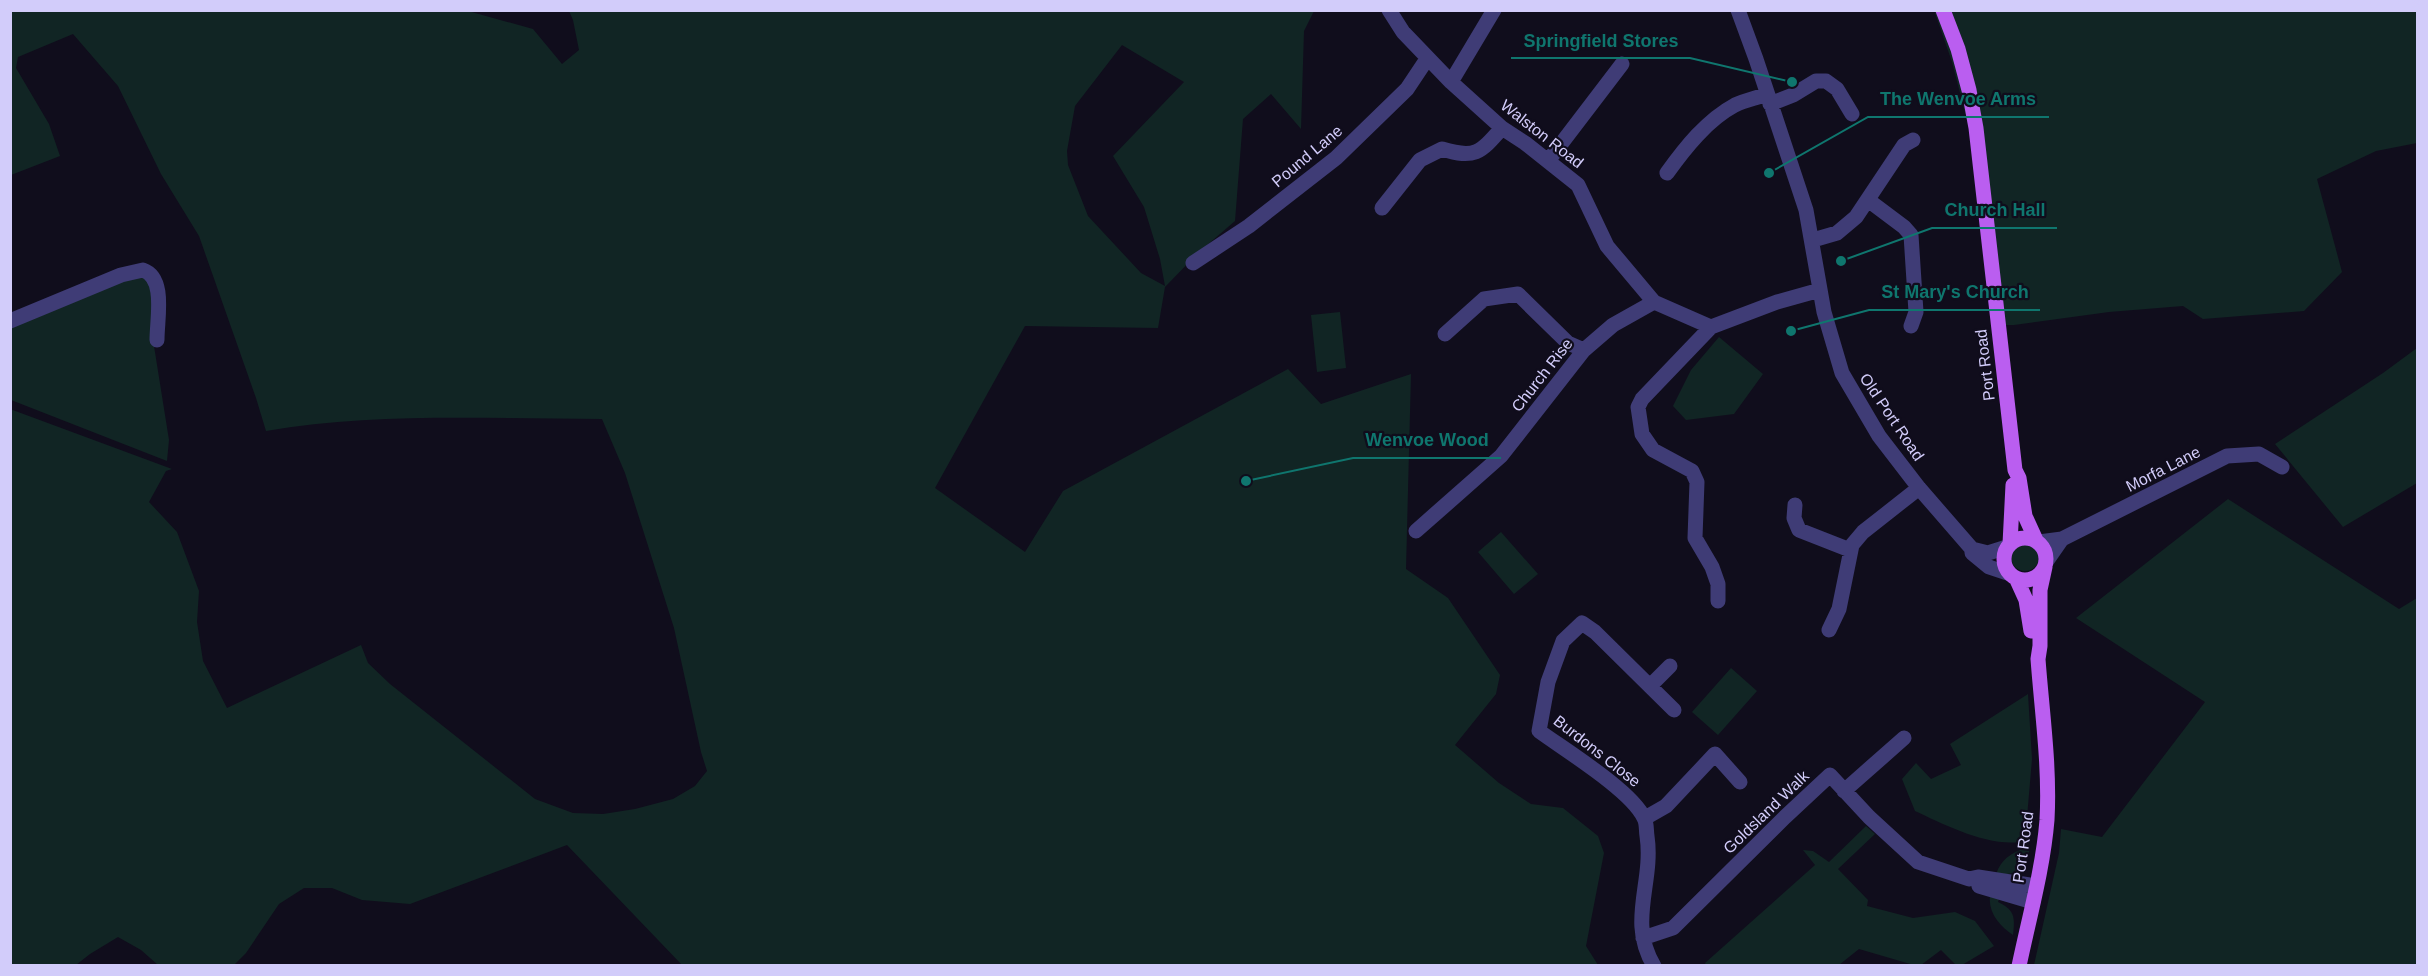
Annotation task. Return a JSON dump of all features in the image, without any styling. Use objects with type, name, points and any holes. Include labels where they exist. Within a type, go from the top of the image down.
[{"type":"main road","name":"Port Road","points":[[1943,10],[1958,49],[1976,128],[2015,470],[2009,546],[2004,561],[2026,600],[2032,647],[2038,659]]},
{"type":"main road","name":"Port Road","points":[[2015,470],[2019,478],[2025,516],[2046,552],[2046,565],[2040,590],[2038,659],[2048,766],[2046,825],[2019,966]]},
{"type":"main road","points":[[2009,546],[2022,537],[2038,541]]},
{"type":"main road","points":[[2013,576],[2023,580],[2036,578],[2046,565]]},
{"type":"street","name":"Walston Road","points":[[1389,10],[1403,32],[1427,59],[1502,128],[1578,185],[1607,246],[1654,302],[1711,327]]},
{"type":"street","points":[[1452,82],[1494,10]]},
{"type":"street","name":"Old Port Road","points":[[1738,10],[1806,210],[1820,290],[1835,355],[1850,391],[1879,435],[1919,488],[1972,549],[1972,553],[1989,567],[2013,576]]},
{"type":"street","name":"Pound Lane","points":[[1193,263],[1249,226],[1336,158],[1407,89],[1427,59]]},
{"type":"street","points":[[1548,161],[1622,64]]},
{"type":"street","points":[[1667,173],[1682,152],[1714,120],[1736,105],[1793,95],[1816,81],[1826,81],[1837,89],[1852,114]]},
{"type":"street","points":[[1382,208],[1420,160],[1442,149],[1465,156],[1485,147],[1502,128]]},
{"type":"street","points":[[1813,240],[1837,233],[1856,217],[1904,145],[1913,140]]},
{"type":"street","points":[[1868,200],[1911,235],[1917,312],[1911,326]]},
{"type":"street","points":[[10,321],[121,275],[142,270],[154,278],[158,287],[157,340]]},
{"type":"street","points":[[1718,601],[1718,584],[1712,567],[1695,538],[1697,482],[1692,471],[1653,450],[1642,434],[1638,407],[1642,399],[1711,327],[1778,302],[1820,290]]},
{"type":"street","points":[[1445,334],[1484,299],[1518,294],[1568,343],[1584,350]]},
{"type":"street","name":"Church Rise","points":[[1416,531],[1501,456],[1584,350],[1613,325],[1654,302]]},
{"type":"street","name":"Morfa Lane","points":[[2038,541],[2062,539],[2227,456],[2259,454],[2282,467]]},
{"type":"street","points":[[1829,630],[1839,609],[1850,550],[1863,532],[1919,488]]},
{"type":"street","points":[[1795,505],[1794,518],[1799,530],[1850,550]]},
{"type":"street","name":"Morfa Lane","points":[[2046,565],[2062,539]]},
{"type":"street","points":[[1972,549],[1988,553],[2009,546]]},
{"type":"street","name":"Burdons Close","points":[[1645,818],[1628,796],[1539,731],[1548,682],[1563,641],[1582,623],[1674,710]]},
{"type":"street","points":[[1650,686],[1670,666]]},
{"type":"street","points":[[1844,791],[1904,738]]},
{"type":"street","points":[[1654,966],[1646,952],[1640,919],[1649,866],[1645,818],[1666,806],[1715,754],[1740,782]]},
{"type":"street","name":"Goldsland Walk","points":[[1643,938],[1673,928],[1830,775],[1918,862],[1969,879],[1976,885],[2033,902]]},
{"type":"street","name":"Goldsland Walk","points":[[1969,879],[1978,877],[2036,886]]},
{"type":"green space","points":[[1937,10],[2417,11],[2417,143],[2376,151],[2317,179],[2342,272],[2304,311],[2203,319],[2183,306],[2109,312],[2014,325],[1994,325],[1973,143],[1952,62],[1935,13]]},
{"type":"green space","points":[[11,11],[468,11],[533,29],[562,64],[579,50],[569,11],[1314,11],[1304,31],[1301,129],[1271,94],[1243,119],[1235,221],[1199,252],[1165,287],[1158,328],[1025,326],[935,488],[1025,552],[1063,491],[1288,369],[1321,404],[1411,374],[1406,569],[1448,598],[1500,675],[1496,694],[1455,745],[1499,783],[1531,804],[1563,808],[1598,836],[1604,853],[1586,946],[1598,965],[682,965],[567,845],[410,904],[362,900],[332,888],[304,888],[279,904],[246,953],[234,965],[158,965],[141,950],[118,937],[76,965],[11,965],[10,409],[172,469],[166,471],[149,502],[177,532],[199,591],[197,622],[203,661],[227,708],[361,645],[368,663],[390,684],[535,799],[573,813],[603,814],[635,809],[673,799],[695,786],[707,771],[674,628],[625,473],[602,419],[391,419],[307,425],[266,431],[199,236],[161,174],[118,86],[73,34],[18,57],[16,68],[49,124],[60,156],[11,175]],"holes":[[[1122,45],[1184,82],[1113,156],[1144,207],[1160,259],[1165,286],[1141,273],[1088,216],[1068,165],[1067,151],[1075,106]]]},
{"type":"green space","points":[[135,272],[151,279],[154,346],[169,440],[167,461],[11,400],[10,324]]},
{"type":"green space","points":[[1340,312],[1346,368],[1317,372],[1311,315]]},
{"type":"green space","points":[[1719,337],[1763,374],[1734,414],[1686,420],[1673,406],[1691,370]]},
{"type":"green space","points":[[2417,348],[2417,483],[2343,527],[2275,444]]},
{"type":"green space","points":[[2228,499],[2399,609],[2417,598],[2417,965],[2034,965],[2059,853],[2061,829],[2102,837],[2205,702],[2076,618]]},
{"type":"green space","points":[[1501,532],[1538,574],[1514,594],[1478,552]]},
{"type":"green space","points":[[2025,543],[2035,547],[2039,557],[2035,567],[2025,571],[2015,567],[2011,557],[2015,547]]},
{"type":"green space","points":[[1731,668],[1757,691],[1718,735],[1692,712]]},
{"type":"green space","points":[[2028,694],[2032,759],[2025,841],[2012,843],[1984,839],[1954,829],[1915,811],[1902,779],[1916,763],[1931,779],[1961,765],[1950,744]]},
{"type":"green space","points":[[1866,826],[1875,834],[1838,869],[1868,900],[1867,906],[1913,918],[1955,912],[1975,921],[1994,946],[1962,965],[1956,965],[1941,950],[1917,966],[1859,949],[1839,965],[1706,965],[1705,963],[1815,865],[1803,850],[1813,851],[1829,862]]},
{"type":"green space","points":[[2030,847],[2026,866],[2020,872],[2006,876],[1996,875],[2001,864],[2009,856]]},
{"type":"green space","points":[[1990,896],[1999,899],[1998,902],[2011,911],[2014,919],[2013,935],[2004,928],[1993,913]]},
{"type":"place","name":"Springfield Stores","points":[[1792,82]]},
{"type":"place","name":"The Wenvoe Arms","points":[[1769,173]]},
{"type":"place","name":"Church Hall","points":[[1841,261]]},
{"type":"place","name":"St Mary's Church","points":[[1791,331]]},
{"type":"place","name":"Wenvoe Wood","points":[[1246,481]]}]
